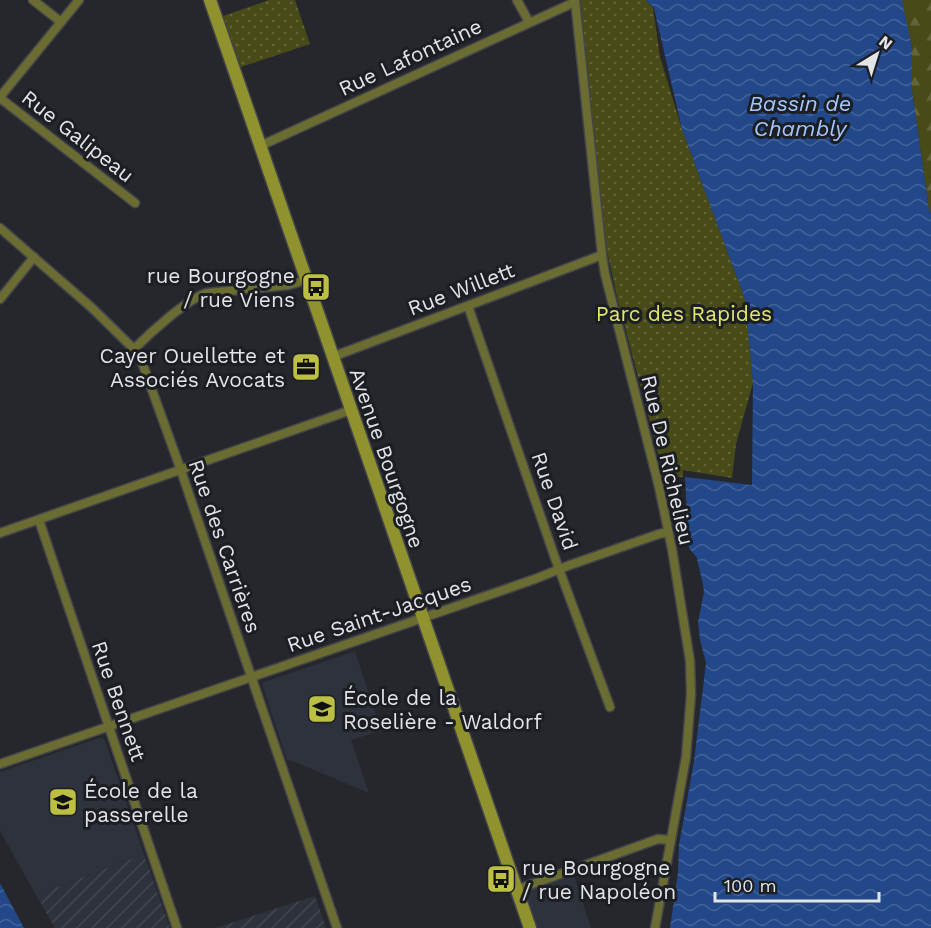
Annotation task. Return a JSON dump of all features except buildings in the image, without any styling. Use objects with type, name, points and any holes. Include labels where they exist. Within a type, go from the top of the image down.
[{"type":"street","points":[[33,0],[61,22]]},
{"type":"street","points":[[0,98],[78,0]]},
{"type":"street","name":"Avenue Bourgogne","points":[[210,0],[530,928]]},
{"type":"street","points":[[517,0],[529,22]]},
{"type":"street","name":"Rue Lafontaine","points":[[260,146],[575,1]]},
{"type":"street","name":"Rue De Richelieu","points":[[575,1],[602,255],[668,532],[689,647],[691,680],[686,757],[655,928]]},
{"type":"street","name":"Rue Galipeau","points":[[0,98],[135,203]]},
{"type":"street","name":"Rue des Carrières","points":[[0,228],[91,307],[135,348],[141,357],[337,928]]},
{"type":"street","name":"Rue Willett","points":[[332,357],[602,255]]},
{"type":"street","points":[[0,299],[34,257]]},
{"type":"street","points":[[135,348],[200,294],[289,285],[306,280]]},
{"type":"street","name":"Rue David","points":[[468,306],[610,708]]},
{"type":"street","points":[[0,533],[351,410]]},
{"type":"street","name":"Rue Bennett","points":[[39,520],[177,928]]},
{"type":"street","name":"Rue Saint-Jacques","points":[[0,764],[668,532]]},
{"type":"street","points":[[516,890],[658,839],[670,840]]},
{"type":"shaded area","name":"École de la Roselière - Waldorf","points":[[355,651],[381,731],[351,740],[369,793],[287,760],[262,684]]},
{"type":"shaded area","name":"École de la passerelle","points":[[99,738],[105,741],[144,854],[36,895],[0,831],[0,772]]},
{"type":"shaded area","points":[[144,854],[170,928],[55,928],[36,895]]},
{"type":"shaded area","points":[[574,876],[591,928],[538,928],[527,898],[530,890]]},
{"type":"shaded area","points":[[315,896],[326,928],[215,928]]},
{"type":"green space","points":[[269,0],[295,0],[310,44],[241,67],[223,16]]},
{"type":"green space","name":"Parc des Rapides","points":[[580,0],[646,0],[653,8],[660,57],[682,129],[745,299],[753,383],[736,444],[732,478],[683,470],[683,477],[664,475],[618,301],[605,242]]},
{"type":"green space","points":[[901,0],[931,0],[931,214],[912,90],[912,48]]},
{"type":"water","name":"Bassin de Chambly","points":[[646,0],[902,0],[912,48],[912,90],[931,214],[931,928],[670,928],[678,872],[679,845],[694,761],[706,663],[698,622],[704,592],[697,558],[689,548],[685,477],[752,485],[753,383],[745,299],[682,129],[654,8]]},
{"type":"water","points":[[0,883],[24,928],[0,928]]},
{"type":"place","name":"rue Bourgogne / rue Viens","points":[[316,287]]},
{"type":"place","name":"Cayer Ouellette et Associés Avocats","points":[[306,367]]},
{"type":"place","name":"École de la Roselière - Waldorf","points":[[322,709]]},
{"type":"place","name":"École de la passerelle","points":[[63,802]]},
{"type":"place","name":"rue Bourgogne / rue Napoléon","points":[[501,879]]}]
